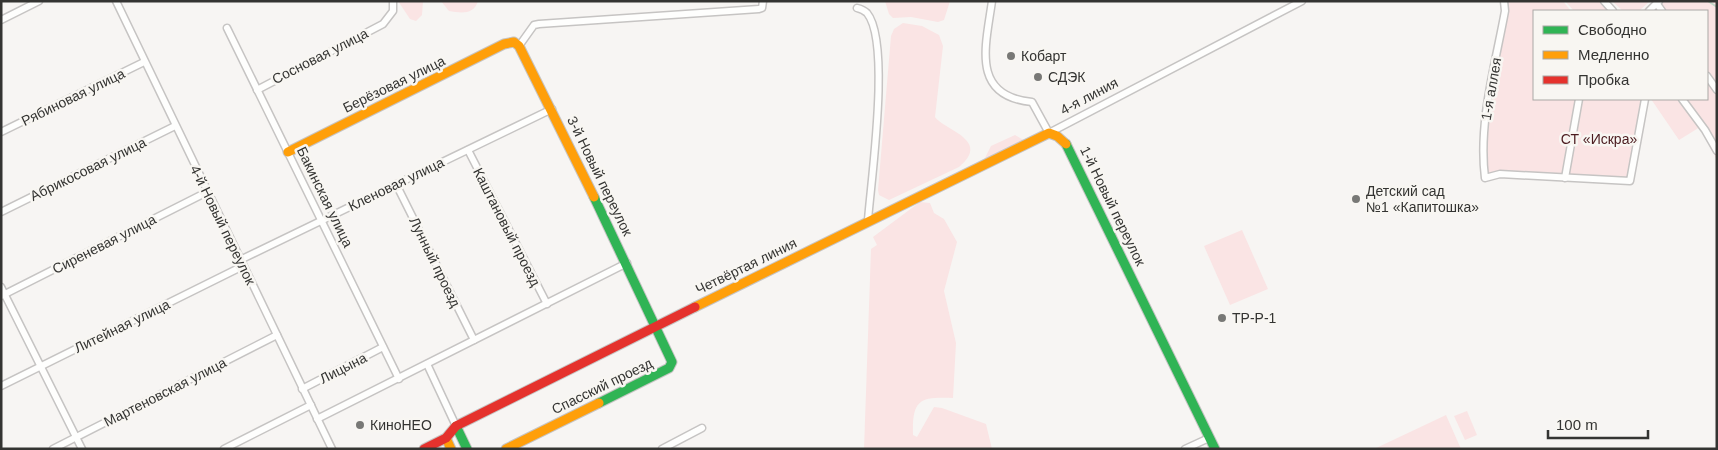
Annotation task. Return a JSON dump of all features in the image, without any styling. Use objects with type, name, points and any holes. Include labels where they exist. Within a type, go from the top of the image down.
[{"type":"street","points":[[1,20],[40,1]]},
{"type":"street","name":"4-й Новый переулок","points":[[116,1],[332,449]]},
{"type":"street","name":"Сосновая улица","points":[[257,90],[383,24],[393,11],[393,1]]},
{"type":"street","points":[[516,44],[534,25],[539,24],[759,9],[762,8],[763,1]]},
{"type":"street","name":"1-й Новый переулок","points":[[992,1],[985,59],[987,74],[991,84],[1013,98],[1032,102],[1049,133],[1057,136],[1066,144],[1164,340],[1215,449]]},
{"type":"street","name":"4-я линия","points":[[1049,133],[1302,1]]},
{"type":"street","name":"1-я аллея","points":[[1504,1],[1505,12],[1483,132],[1482,154],[1485,178],[1500,174],[1565,178]]},
{"type":"street","points":[[857,8],[866,12],[870,19],[878,54],[878,90],[868,220]]},
{"type":"street","name":"Бакинская улица","points":[[227,28],[399,379]]},
{"type":"street","name":"Берёзовая улица","points":[[288,152],[504,44],[516,44]]},
{"type":"street","name":"3-й Новый переулок","points":[[516,44],[552,109],[655,326]]},
{"type":"street","name":"Рябиновая улица","points":[[1,132],[144,62]]},
{"type":"street","points":[[1708,77],[1717,90]]},
{"type":"street","points":[[1579,100],[1565,178],[1630,181],[1645,100]]},
{"type":"street","points":[[1683,100],[1706,130],[1717,152]]},
{"type":"street","name":"Кленовая улица","points":[[241,263],[321,220],[552,109]]},
{"type":"street","name":"Абрикосовая улица","points":[[1,212],[175,126]]},
{"type":"street","name":"Четвёртая линия","points":[[456,426],[868,220],[1049,133]]},
{"type":"street","name":"Каштановый проезд","points":[[468,150],[547,304]]},
{"type":"street","name":"Лунный проезд","points":[[396,184],[474,340]]},
{"type":"street","name":"Сиреневая улица","points":[[2,292],[207,192]]},
{"type":"street","name":"Литейная улица","points":[[1,386],[241,263]]},
{"type":"street","points":[[317,419],[626,263]]},
{"type":"street","points":[[2,292],[82,449]]},
{"type":"street","name":"Спасский проезд","points":[[506,449],[669,368],[672,362],[671,357],[655,326]]},
{"type":"street","name":"Мартеновская улица","points":[[53,449],[276,336]]},
{"type":"street","name":"Лицына","points":[[302,389],[383,347]]},
{"type":"street","points":[[426,364],[467,449]]},
{"type":"street","points":[[224,449],[310,405]]},
{"type":"street","points":[[424,449],[446,438],[456,426]]},
{"type":"street","points":[[662,449],[702,428]]},
{"type":"street","points":[[446,438],[451,449]]},
{"type":"street","points":[[1186,449],[1209,438]]},
{"type":"green space","points":[[398,1],[423,1],[422,15],[416,21],[410,19]]},
{"type":"green space","points":[[441,1],[478,1],[473,9],[462,12],[449,11]]},
{"type":"green space","points":[[885,1],[950,1],[944,20],[938,22],[911,17],[893,18],[889,14]]},
{"type":"green space","name":"СТ «Искра»","points":[[1504,1],[1563,1],[1570,10],[1533,10],[1533,100],[1647,100],[1634,180],[1504,174],[1485,177],[1483,135]]},
{"type":"green space","points":[[1565,1],[1605,1],[1613,10],[1573,10]]},
{"type":"green space","points":[[1612,1],[1650,1],[1640,10],[1622,10]]},
{"type":"green space","points":[[1653,1],[1717,1],[1717,160],[1700,127],[1679,140],[1652,100],[1708,100],[1708,10],[1643,10]]},
{"type":"green space","points":[[903,23],[922,26],[939,35],[943,46],[935,117],[963,137],[968,143],[970,150],[968,158],[959,167],[889,200],[879,195],[878,190],[891,36],[894,29]]},
{"type":"green space","points":[[1015,135],[1025,141],[984,160],[991,146]]},
{"type":"green space","points":[[920,202],[930,203],[934,213],[944,219],[957,242],[944,291],[956,343],[953,398],[933,398],[920,403],[914,414],[913,435],[917,437],[934,407],[942,408],[986,424],[992,449],[864,449],[871,249],[877,245],[873,237]]},
{"type":"green space","points":[[1242,230],[1268,289],[1230,305],[1204,246]]},
{"type":"green space","points":[[1467,411],[1477,435],[1465,440],[1454,416]]},
{"type":"green space","points":[[1446,415],[1461,449],[1374,449]]},
{"type":"waterway","points":[[1708,1],[1717,7]]},
{"type":"traffic: fast","points":[[1066,144],[1215,449]]},
{"type":"traffic: fast","points":[[594,197],[672,362],[669,368],[599,403]]},
{"type":"traffic: fast","points":[[456,426],[467,449]]},
{"type":"traffic: slow","points":[[288,152],[504,44],[514,42],[519,46],[594,197]]},
{"type":"traffic: slow","points":[[695,307],[1049,133],[1057,136],[1066,144]]},
{"type":"traffic: slow","points":[[506,449],[599,403]]},
{"type":"traffic: slow","points":[[446,438],[451,449]]},
{"type":"traffic: jam","points":[[424,449],[446,438],[456,426],[695,307]]},
{"type":"place","name":"Кобарт","points":[[1011,56]]},
{"type":"place","name":"СДЭК","points":[[1038,77]]},
{"type":"place","name":"Детский сад №1 «Капитошка»","points":[[1356,199]]},
{"type":"place","name":"ТР-Р-1","points":[[1222,318]]},
{"type":"place","name":"КиноНЕО","points":[[360,425]]}]
